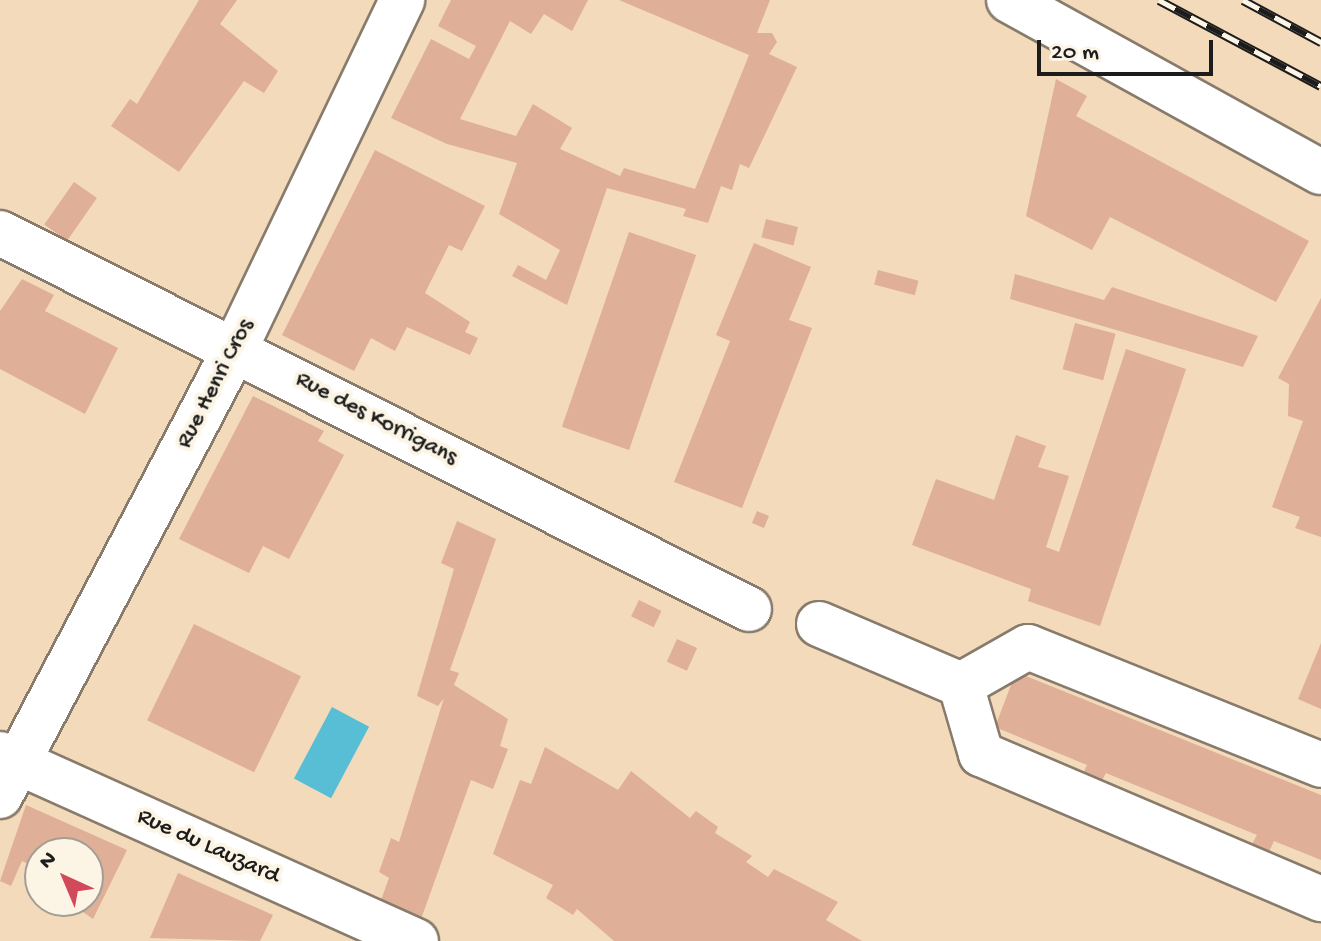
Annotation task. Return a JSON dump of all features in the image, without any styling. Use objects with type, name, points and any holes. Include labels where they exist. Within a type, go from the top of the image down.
[{"type":"street","name":"Rue Henri Cros","points":[[7,771],[236,347],[402,0]]},
{"type":"street","points":[[1009,0],[1321,172]]},
{"type":"street","name":"Rue des Korrigans","points":[[0,233],[236,347],[749,609]]},
{"type":"street","points":[[819,624],[961,685]]},
{"type":"street","points":[[961,685],[1028,647],[1321,765]]},
{"type":"street","points":[[961,685],[981,754],[1321,899]]},
{"type":"street","name":"Rue du Lauzard","points":[[7,771],[416,941]]},
{"type":"water","points":[[332,707],[369,727],[331,798],[294,779]]},
{"type":"building","points":[[199,0],[237,0],[220,24],[278,71],[264,93],[244,81],[179,172],[111,126],[130,99],[137,104]]},
{"type":"building","points":[[451,0],[588,0],[572,31],[544,14],[531,34],[510,21],[460,119],[516,136],[533,104],[572,128],[560,149],[620,176],[624,168],[695,189],[749,55],[619,0],[770,0],[757,33],[772,33],[777,42],[769,54],[797,67],[749,168],[740,164],[732,190],[721,186],[708,223],[683,216],[686,209],[607,188],[567,305],[512,276],[518,265],[546,280],[560,250],[499,214],[517,163],[447,144],[391,118],[431,39],[469,59],[476,46],[438,26]]},
{"type":"building","points":[[1056,79],[1087,96],[1076,116],[1309,241],[1276,302],[1110,217],[1092,250],[1026,216]]},
{"type":"building","points":[[375,150],[485,206],[462,251],[449,245],[425,293],[470,322],[465,332],[478,338],[470,355],[407,327],[395,351],[371,338],[354,371],[282,335]]},
{"type":"building","points":[[74,182],[97,198],[67,241],[44,225]]},
{"type":"building","points":[[766,219],[798,227],[793,245],[761,237]]},
{"type":"building","points":[[629,232],[696,255],[629,450],[562,427]]},
{"type":"building","points":[[754,243],[811,267],[789,320],[812,328],[742,508],[674,482],[730,341],[716,335]]},
{"type":"building","points":[[878,270],[919,281],[915,295],[874,284]]},
{"type":"building","points":[[1015,274],[1104,300],[1112,287],[1258,336],[1243,367],[1010,299]]},
{"type":"building","points":[[22,279],[54,295],[45,311],[118,348],[85,414],[0,369],[0,311]]},
{"type":"building","points":[[1321,298],[1321,537],[1295,528],[1300,517],[1272,507],[1303,421],[1288,416],[1289,384],[1278,378]]},
{"type":"building","points":[[1075,323],[1116,334],[1103,380],[1063,369]]},
{"type":"building","points":[[1126,349],[1186,369],[1100,626],[1028,601],[1031,589],[912,545],[936,479],[994,500],[1016,435],[1046,446],[1038,467],[1069,476],[1046,547],[1059,552]]},
{"type":"building","points":[[253,396],[324,431],[318,441],[344,455],[289,559],[263,546],[249,573],[179,539]]},
{"type":"building","points":[[757,511],[769,516],[764,528],[752,523]]},
{"type":"building","points":[[457,521],[496,539],[450,670],[459,673],[454,685],[508,719],[500,746],[508,749],[493,789],[471,780],[421,919],[381,900],[389,878],[379,872],[391,838],[399,842],[444,698],[438,706],[417,696],[454,569],[441,563]]},
{"type":"building","points":[[639,600],[661,611],[654,627],[631,616]]},
{"type":"building","points":[[194,624],[301,676],[254,772],[147,720]]},
{"type":"building","points":[[677,639],[697,648],[687,671],[667,662]]},
{"type":"building","points":[[1321,643],[1321,709],[1298,699]]},
{"type":"building","points":[[1016,672],[1321,795],[1321,860],[1274,841],[1269,852],[1252,844],[1257,835],[1106,773],[1100,784],[1082,776],[1087,765],[995,727]]},
{"type":"building","points":[[545,747],[618,790],[631,771],[690,818],[696,811],[718,827],[715,833],[752,856],[746,862],[768,877],[774,869],[838,902],[826,920],[862,941],[614,941],[577,909],[573,915],[546,898],[553,885],[493,854],[520,780],[531,784]]},
{"type":"building","points":[[26,805],[98,837],[24,837],[24,862],[11,886],[0,881]]},
{"type":"building","points":[[104,840],[127,850],[104,897]]},
{"type":"building","points":[[178,873],[273,915],[260,941],[150,938]]},
{"type":"railway","points":[[1159,0],[1321,86]]},
{"type":"railway","points":[[1243,0],[1321,42]]}]
